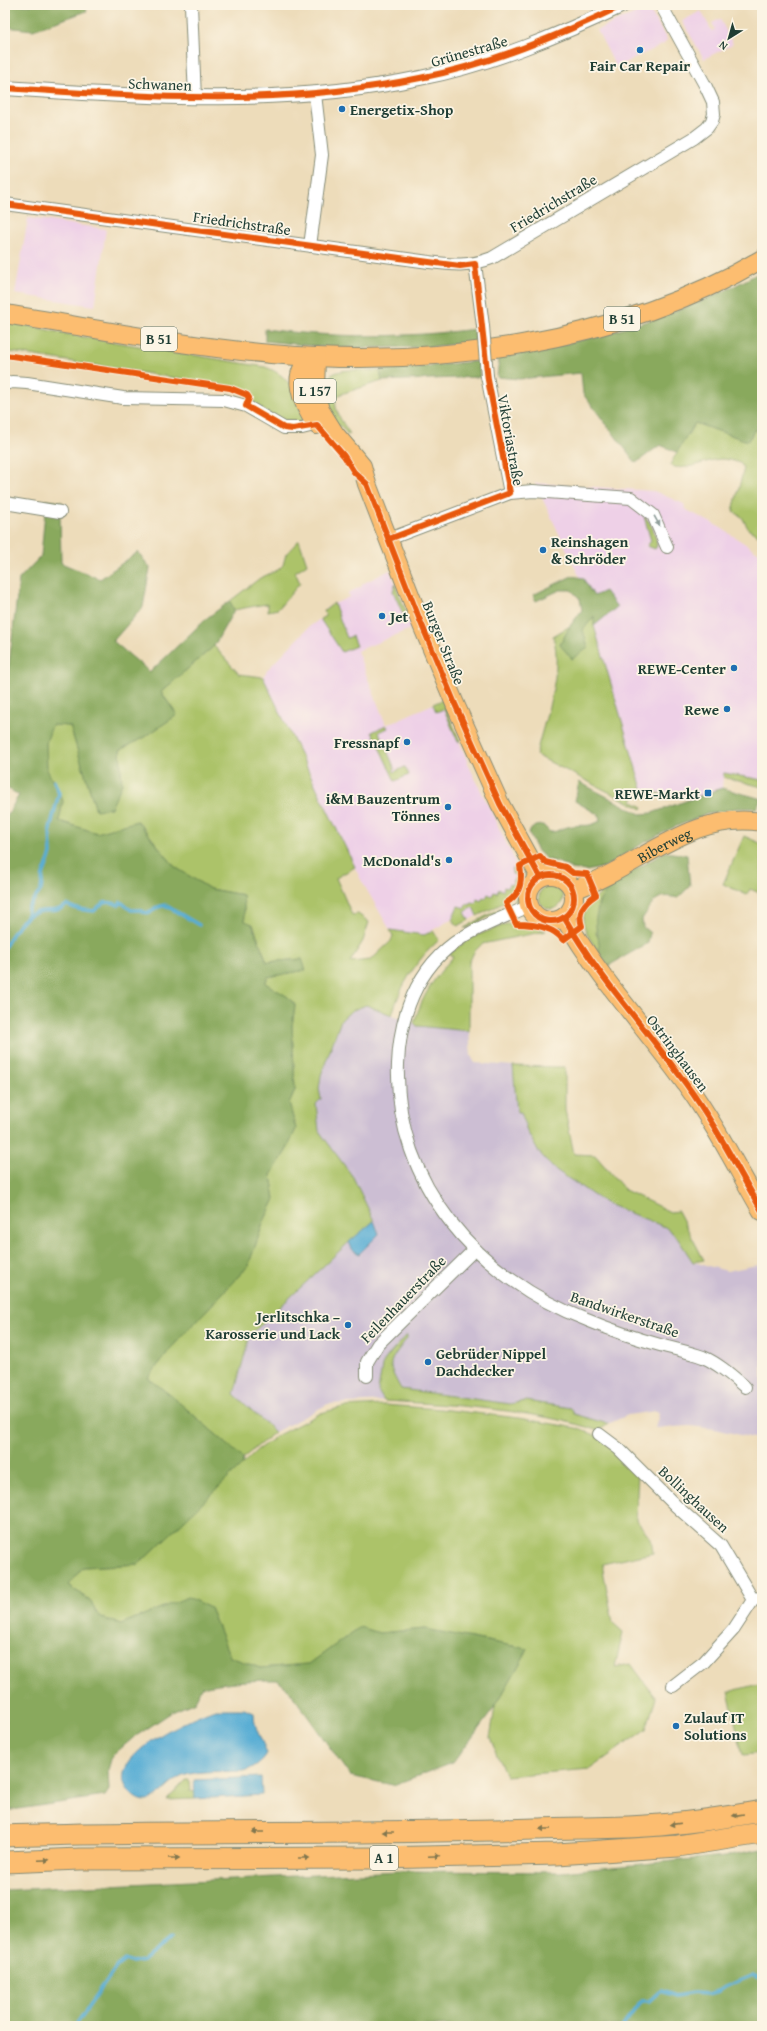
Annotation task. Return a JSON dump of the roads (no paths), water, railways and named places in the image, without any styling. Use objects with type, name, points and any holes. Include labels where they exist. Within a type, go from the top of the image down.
[{"type":"highway","name":"A 1","points":[[5,1836],[78,1833],[469,1832],[536,1829],[596,1829],[659,1826],[762,1811]]},
{"type":"highway","name":"A 1","points":[[5,1862],[80,1859],[377,1858],[556,1854],[678,1846],[762,1833]]},
{"type":"main road","name":"B 51","points":[[5,314],[268,354],[356,358],[422,356],[474,351],[544,339],[599,326],[656,308],[704,289],[762,259]]},
{"type":"main road","points":[[268,354],[287,370],[300,390]]},
{"type":"main road","name":"Burger Straße","points":[[316,357],[305,364],[299,381],[300,390],[307,409],[322,424],[354,472],[367,484],[419,618],[489,781],[520,843],[540,877]]},
{"type":"main road","name":"Burger Straße","points":[[316,357],[315,392],[322,424]]},
{"type":"main road","name":"Biberweg","points":[[573,890],[617,872],[657,847],[692,831],[726,822],[741,820],[762,822]]},
{"type":"main road","points":[[551,874],[557,875],[567,880],[573,890],[573,905],[564,917],[553,921],[541,919],[532,912],[529,906],[529,889],[540,877],[551,874]]},
{"type":"main road","name":"Ostringhausen","points":[[564,917],[620,1000],[670,1063],[702,1108],[762,1211]]},
{"type":"street","points":[[191,5],[195,98]]},
{"type":"street","name":"Grünestraße","points":[[314,94],[421,78],[511,53],[566,31],[623,5]]},
{"type":"street","name":"Friedrichstraße","points":[[5,204],[460,266],[476,264],[492,258],[588,202],[684,144],[707,128],[714,114],[713,102],[661,5]]},
{"type":"street","name":"Schwanen","points":[[5,88],[195,98],[259,98],[314,94]]},
{"type":"street","points":[[310,246],[322,155],[314,94]]},
{"type":"street","name":"Viktoriastraße","points":[[476,264],[487,376],[510,493]]},
{"type":"street","points":[[5,384],[12,382],[27,383],[138,399],[224,400],[252,408],[268,421],[284,428],[293,429],[322,424]]},
{"type":"street","name":"Viktoriastraße","points":[[388,539],[510,493],[533,490],[614,495],[631,498],[637,501],[653,515],[668,547]]},
{"type":"street","points":[[5,503],[60,512]]},
{"type":"street","name":"Bandwirkerstraße","points":[[529,906],[471,932],[440,956],[428,968],[412,993],[400,1035],[398,1068],[399,1092],[405,1128],[411,1148],[430,1192],[455,1230],[474,1250],[520,1285],[560,1309],[610,1329],[703,1357],[745,1386]]},
{"type":"street","name":"Feilenhauerstraße","points":[[367,1376],[367,1362],[378,1344],[474,1250]]},
{"type":"street","name":"Bollinghausen","points":[[599,1434],[619,1449],[676,1506],[721,1546],[758,1599],[734,1629],[704,1662],[673,1686]]},
{"type":"water","points":[[374,1221],[379,1234],[359,1254],[352,1249],[349,1242]]},
{"type":"water","points":[[215,1709],[244,1709],[254,1713],[257,1729],[267,1753],[261,1762],[244,1771],[204,1772],[183,1776],[155,1798],[150,1800],[143,1801],[132,1795],[126,1787],[124,1775],[129,1762],[140,1750],[172,1728]]},
{"type":"water","points":[[261,1777],[262,1795],[195,1799],[194,1780]]},
{"type":"waterway","points":[[27,917],[28,908],[41,890],[43,875],[51,854],[50,829],[59,793],[54,781]]},
{"type":"waterway","points":[[5,946],[14,931],[27,917],[37,912],[58,910],[67,905],[77,909],[94,911],[105,903],[108,902],[119,905],[121,902],[131,910],[140,910],[150,913],[155,908],[165,905],[199,925]]},
{"type":"waterway","points":[[75,2026],[117,1966],[125,1960],[132,1963],[143,1961],[171,1938]]},
{"type":"waterway","points":[[623,2026],[642,2001],[650,2001],[661,1991],[676,1996],[694,1993],[708,1994],[719,1991],[753,1975],[762,1980]]},
{"type":"place","name":"Fair Car Repair","points":[[640,50]]},
{"type":"place","name":"Energetix-Shop","points":[[342,109]]},
{"type":"place","name":"Reinshagen & Schröder","points":[[543,550]]},
{"type":"place","name":"Jet","points":[[382,616]]},
{"type":"place","name":"REWE-Center","points":[[734,668]]},
{"type":"place","name":"Rewe","points":[[727,709]]},
{"type":"place","name":"Fressnapf","points":[[407,742]]},
{"type":"place","name":"REWE-Markt","points":[[708,793]]},
{"type":"place","name":"i&M Bauzentrum Tönnes","points":[[448,807]]},
{"type":"place","name":"McDonald's","points":[[449,860]]},
{"type":"place","name":"Jerlitschka – Karosserie und Lack","points":[[348,1325]]},
{"type":"place","name":"Gebrüder Nippel Dachdecker","points":[[428,1362]]},
{"type":"place","name":"Zulauf IT Solutions","points":[[676,1726]]}]
